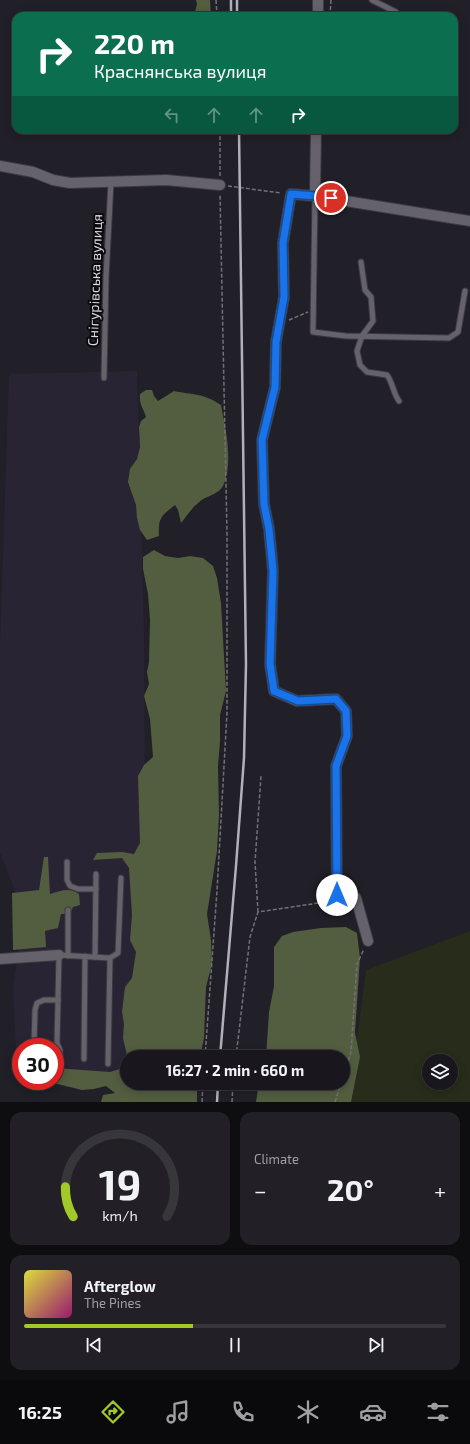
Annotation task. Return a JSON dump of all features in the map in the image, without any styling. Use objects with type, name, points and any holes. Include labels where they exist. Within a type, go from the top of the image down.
[{"type":"street","points":[[318,0],[318,12]]},
{"type":"street","points":[[316,134],[316,196]]},
{"type":"street","points":[[0,166],[34,172],[53,180],[70,183],[166,180],[220,185]]},
{"type":"street","points":[[368,941],[356,898],[344,898],[337,895],[336,766],[347,736],[346,711],[336,699],[298,701],[274,691],[270,664],[273,571],[269,529],[264,504],[262,440],[275,387],[276,342],[284,297],[283,243],[291,194],[316,196],[470,221]]},
{"type":"street","points":[[0,959],[64,955]]},
{"type":"lane","points":[[372,0],[396,12]]},
{"type":"lane","name":"Снігурівська вулиця","points":[[104,378],[106,277],[111,182]]},
{"type":"lane","points":[[316,196],[313,332],[346,336],[450,338],[458,332],[465,291]]},
{"type":"lane","points":[[362,262],[365,290],[371,297],[373,321],[362,336],[358,351],[360,365],[367,372],[387,375],[399,401]]},
{"type":"lane","points":[[67,862],[68,880],[70,886],[78,889],[96,889]]},
{"type":"lane","points":[[95,957],[96,874]]},
{"type":"lane","points":[[64,955],[110,958],[118,953],[121,878]]},
{"type":"lane","points":[[57,1038],[58,1000],[68,910]]},
{"type":"lane","points":[[84,1059],[85,956]]},
{"type":"lane","points":[[108,1064],[110,958]]},
{"type":"lane","points":[[34,1038],[35,1010],[37,1003],[44,1000],[58,1000]]},
{"type":"path","points":[[216,0],[216,12]]},
{"type":"path","points":[[330,12],[331,0]]},
{"type":"path","points":[[206,1050],[217,891],[227,713],[227,526],[220,134]]},
{"type":"path","points":[[220,185],[291,194]]},
{"type":"path","points":[[279,324],[313,310]]},
{"type":"path","points":[[237,1050],[250,937],[258,912],[255,862],[261,776]]},
{"type":"path","points":[[258,912],[325,902],[337,895]]},
{"type":"path","points":[[350,1055],[357,964],[368,941]]},
{"type":"path","points":[[202,1102],[203,1090]]},
{"type":"path","points":[[232,1102],[233,1090]]},
{"type":"path","points":[[335,1102],[339,1090]]},
{"type":"shaded area","points":[[137,371],[144,631],[145,815],[132,1050],[120,1050],[120,1075],[64,1072],[64,1038],[15,1038],[13,989],[24,914],[0,852],[0,644],[9,374]]},
{"type":"green space","points":[[196,0],[210,0],[211,12],[195,12],[197,4]]},
{"type":"green space","points":[[146,390],[152,390],[158,401],[174,391],[203,396],[221,405],[227,439],[228,455],[227,473],[222,488],[199,502],[181,523],[178,510],[175,505],[161,518],[159,525],[159,536],[147,540],[140,530],[136,505],[128,482],[130,469],[137,459],[140,447],[139,427],[141,421],[146,417],[141,403],[140,394]]},
{"type":"green space","points":[[154,550],[165,556],[178,558],[190,556],[203,558],[213,566],[217,578],[221,603],[226,691],[220,715],[218,766],[219,815],[217,851],[207,914],[211,940],[212,964],[206,987],[204,1038],[201,1050],[126,1050],[123,1038],[124,1024],[122,1012],[125,987],[132,978],[136,952],[130,940],[132,915],[129,868],[122,858],[93,860],[97,853],[122,852],[134,854],[140,843],[138,776],[144,765],[153,757],[150,719],[144,696],[149,684],[147,672],[149,662],[150,620],[148,594],[143,569],[143,557]]},
{"type":"green space","points":[[44,857],[48,857],[50,894],[65,890],[75,892],[79,894],[80,905],[73,907],[70,914],[61,914],[58,928],[45,931],[46,947],[13,950],[12,893],[39,890]]},
{"type":"green space","points":[[346,927],[357,933],[360,958],[355,1033],[360,1057],[351,1102],[256,1102],[258,1090],[350,1090],[350,1050],[266,1050],[269,1012],[274,986],[274,947],[282,936],[293,932],[321,928]]},
{"type":"green space","points":[[470,931],[470,1102],[349,1102],[366,970]]},
{"type":"green space","points":[[64,1069],[110,1072],[120,1069],[120,1090],[197,1090],[197,1102],[101,1102],[103,1095],[115,1093],[106,1086],[82,1090],[64,1086]]},
{"type":"railway","points":[[231,0],[231,12]]},
{"type":"railway","points":[[237,0],[237,12]]},
{"type":"railway","points":[[221,1050],[244,758],[246,664],[239,134]]},
{"type":"railway","points":[[217,1102],[218,1090]]},
{"type":"route","points":[[331,198],[291,194],[283,243],[284,297],[276,342],[275,387],[262,440],[264,504],[269,529],[273,571],[270,664],[274,691],[298,701],[336,699],[346,711],[347,736],[336,766],[337,895]]}]
